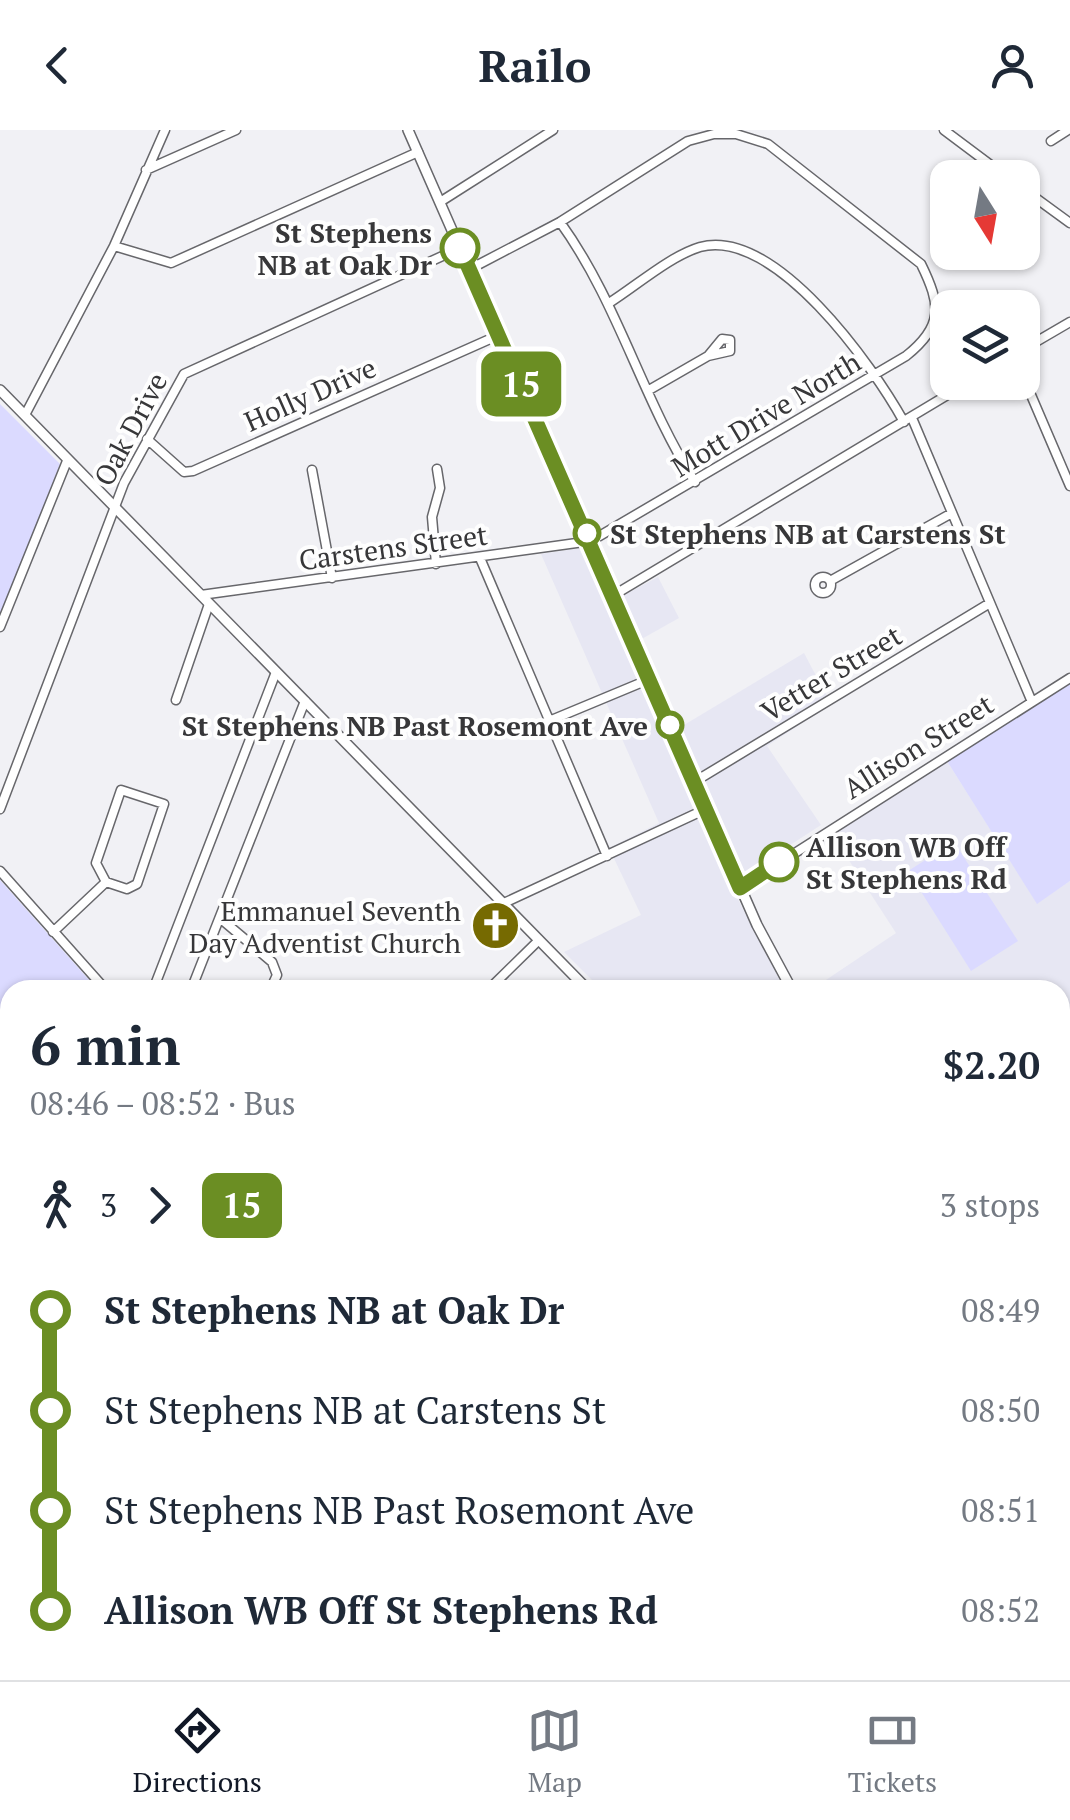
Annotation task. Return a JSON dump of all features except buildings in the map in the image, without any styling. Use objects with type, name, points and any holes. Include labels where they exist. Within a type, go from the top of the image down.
[{"type":"main road","points":[[408,130],[740,888],[787,980]]},
{"type":"main road","points":[[0,390],[578,980]]},
{"type":"street","points":[[25,415],[114,246],[165,130]]},
{"type":"street","points":[[146,170],[236,130]]},
{"type":"street","points":[[440,202],[553,130]]},
{"type":"street","points":[[755,130],[763,143]]},
{"type":"street","points":[[944,130],[984,160]]},
{"type":"street","points":[[1051,141],[1068,130]]},
{"type":"street","points":[[470,269],[560,222],[705,134],[736,134],[763,143],[921,264],[931,290]]},
{"type":"street","points":[[114,246],[171,263],[418,152]]},
{"type":"street","points":[[1040,201],[1070,223]]},
{"type":"street","points":[[560,222],[588,260],[649,390],[664,433],[695,482]]},
{"type":"street","points":[[609,303],[697,248],[729,246],[755,254],[824,312],[877,373],[908,420],[1032,702]]},
{"type":"street","name":"Oak Drive","points":[[0,809],[114,509],[147,438],[191,368],[460,248]]},
{"type":"street","points":[[1040,340],[1070,322]]},
{"type":"street","name":"Mott Drive North","points":[[591,542],[877,373],[923,342],[930,330]]},
{"type":"street","name":"Holly Drive","points":[[147,438],[184,472],[193,471],[499,335]]},
{"type":"street","points":[[649,390],[708,356]]},
{"type":"street","points":[[614,595],[941,400]]},
{"type":"street","points":[[1033,400],[1070,486]]},
{"type":"street","points":[[0,626],[67,461]]},
{"type":"street","points":[[436,564],[432,517],[441,480],[437,469]]},
{"type":"street","points":[[312,470],[332,578]]},
{"type":"street","points":[[830,581],[952,513]]},
{"type":"street","name":"Carstens Street","points":[[200,596],[591,542]]},
{"type":"street","points":[[480,558],[606,856]]},
{"type":"street","name":"Vetter Street","points":[[694,782],[990,603]]},
{"type":"street","points":[[176,700],[209,604]]},
{"type":"street","points":[[157,980],[276,672]]},
{"type":"street","name":"Allison Street","points":[[740,888],[1070,678]]},
{"type":"street","points":[[549,721],[650,679]]},
{"type":"street","points":[[195,980],[305,702]]},
{"type":"street","points":[[122,790],[164,804],[136,884],[127,889],[106,882],[96,863],[122,790]]},
{"type":"street","points":[[504,904],[706,808]]},
{"type":"street","points":[[0,871],[97,980]]},
{"type":"street","points":[[53,932],[106,882]]},
{"type":"street","points":[[220,919],[272,962],[277,975],[275,980]]},
{"type":"street","points":[[498,980],[539,940]]},
{"type":"shaded area","points":[[0,404],[60,464],[0,617]]},
{"type":"shaded area","points":[[587,547],[611,602],[658,577],[679,618],[631,645],[669,734],[804,653],[831,704],[767,746],[821,825],[730,884],[780,980],[592,980],[564,952],[641,915],[609,848],[659,823],[541,554]]},
{"type":"shaded area","points":[[1070,679],[1070,881],[1037,904],[945,758]]},
{"type":"shaded area","points":[[945,758],[1037,903],[1070,881],[1070,980],[826,980],[896,933],[830,831]]},
{"type":"shaded area","points":[[954,842],[1018,941],[971,971],[908,871]]},
{"type":"shaded area","points":[[0,880],[89,980],[0,980]]},
{"type":"bus line","name":"15","points":[[460,248],[740,888],[779,862]]},
{"type":"place","name":"St Stephens NB at Oak Dr","points":[[460,248]]},
{"type":"place","name":"St Stephens NB at Carstens St","points":[[587,533]]},
{"type":"place","name":"St Stephens NB Past Rosemont Ave","points":[[670,725]]},
{"type":"place","name":"Allison WB Off St Stephens Rd","points":[[779,862]]},
{"type":"place","name":"Emmanuel Seventh Day Adventist Church","points":[[496,926]]}]
